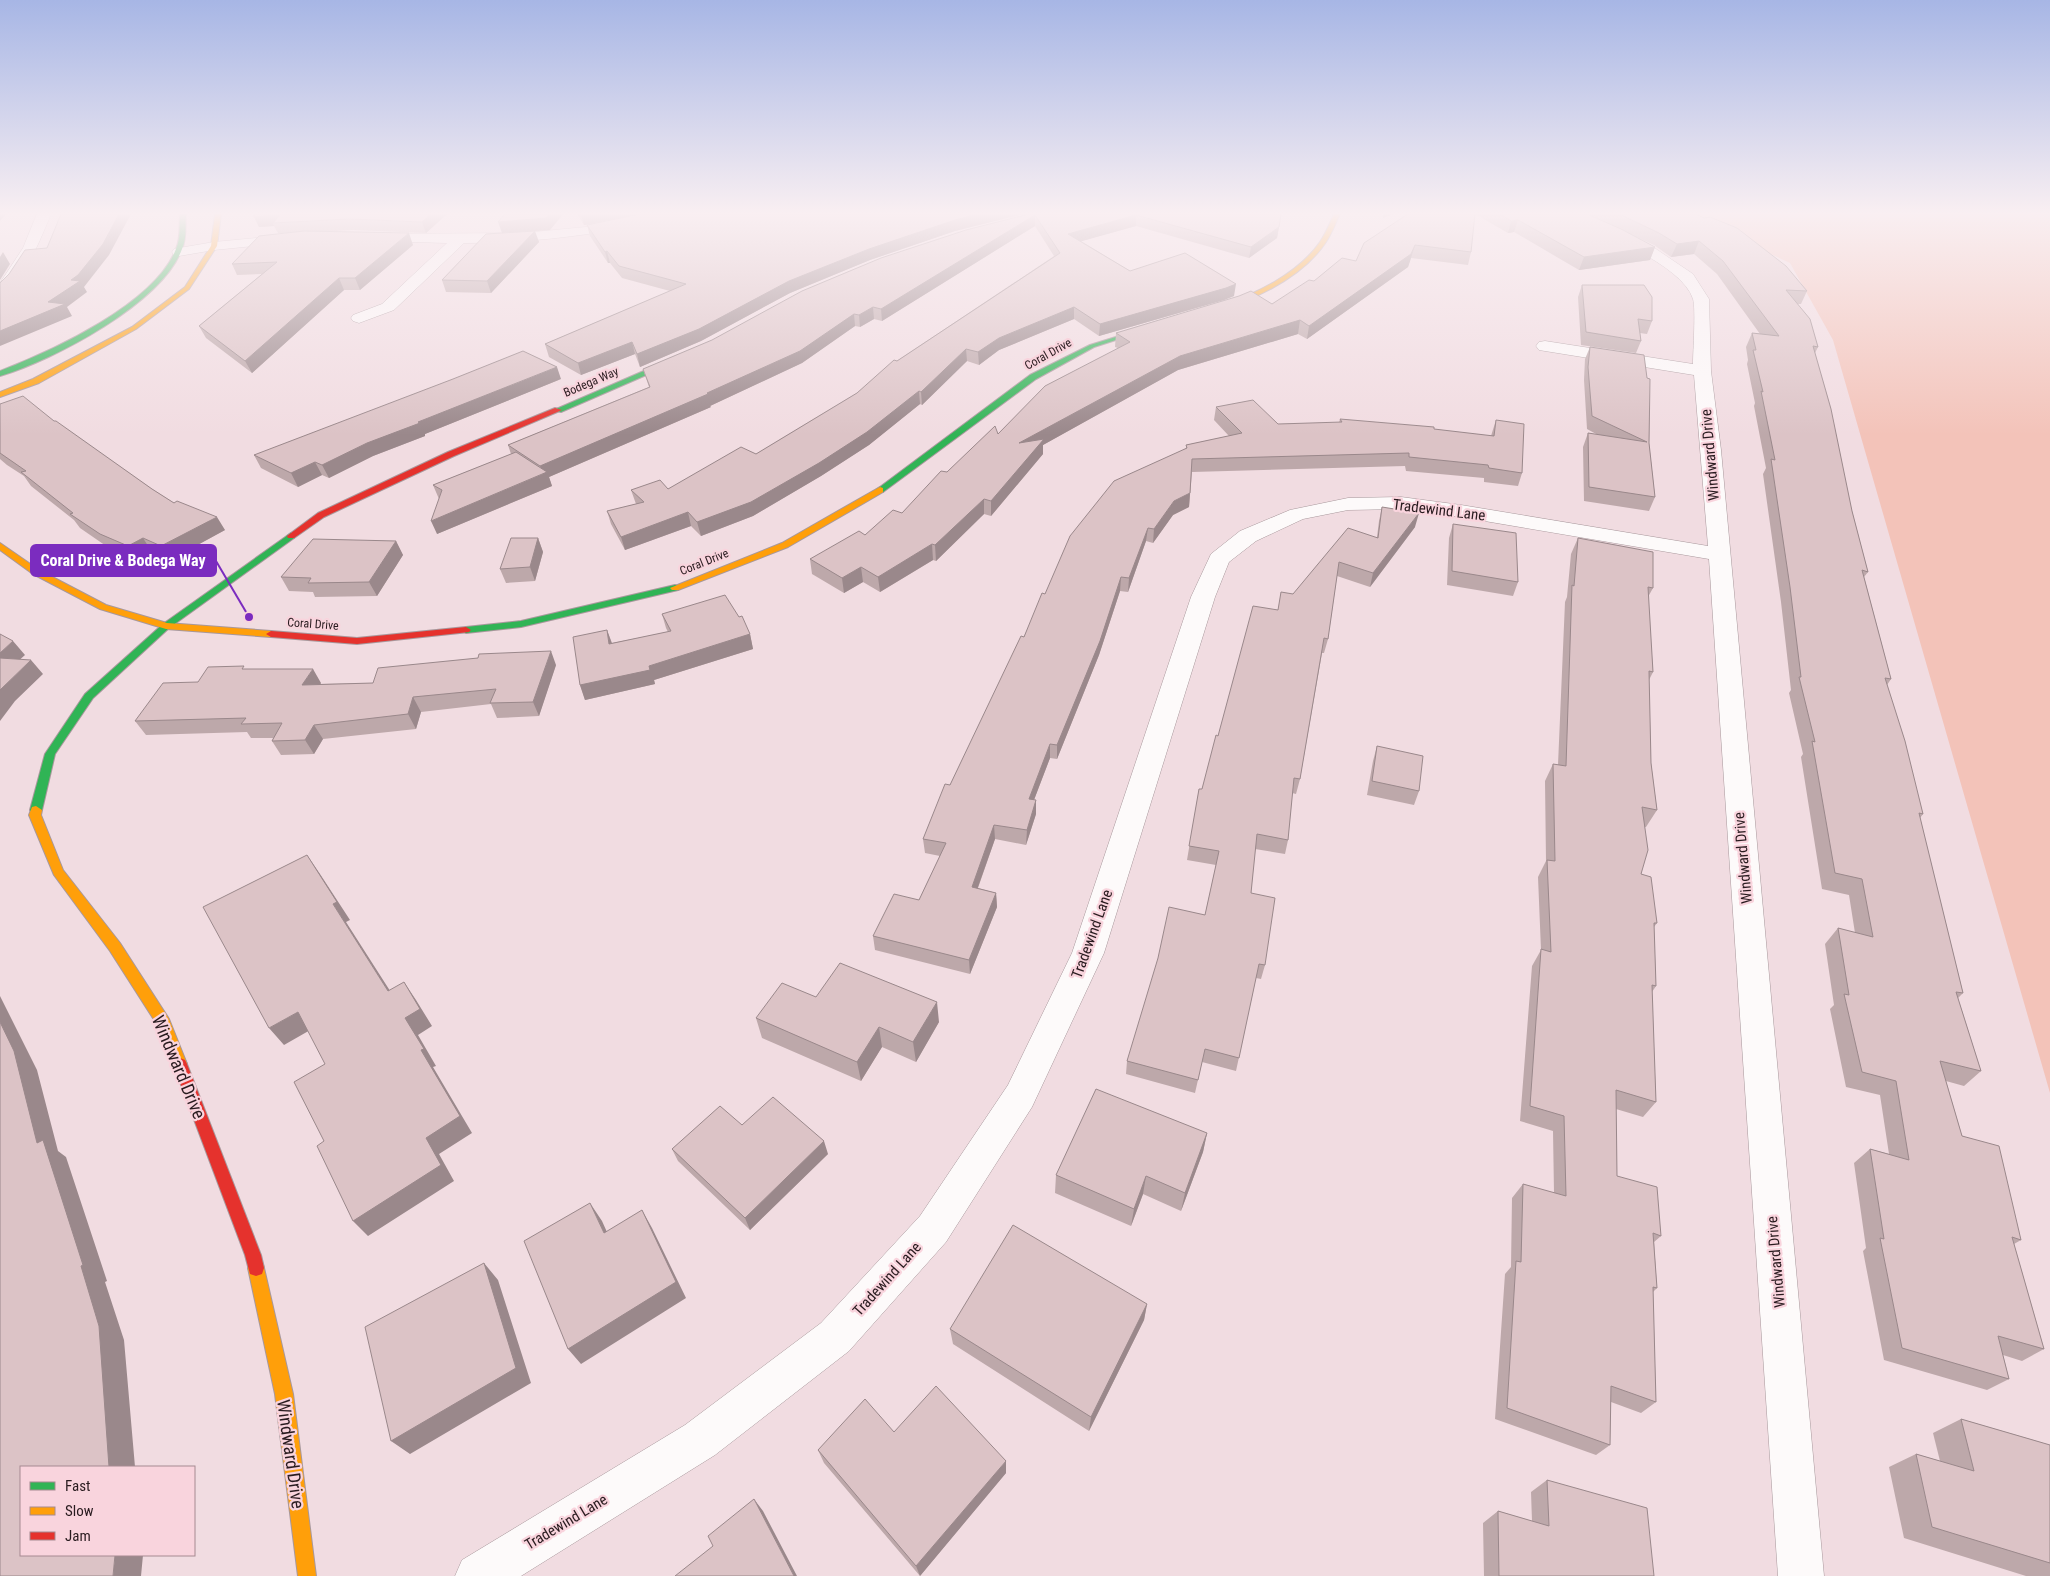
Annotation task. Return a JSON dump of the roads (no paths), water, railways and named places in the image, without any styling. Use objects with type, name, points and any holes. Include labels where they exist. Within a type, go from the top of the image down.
[{"type":"street","points":[[0,374],[83,335],[127,307],[150,288]]},
{"type":"street","points":[[0,396],[36,381],[134,328],[187,288]]},
{"type":"street","points":[[359,318],[388,307],[408,288]]},
{"type":"street","points":[[1212,310],[1231,305],[1268,288]]},
{"type":"street","name":"Windward Drive","points":[[1694,288],[1701,299],[1702,371],[1711,450],[1801,1576]]},
{"type":"street","name":"Coral Drive","points":[[0,546],[36,572],[103,607],[166,626],[357,641],[521,624],[668,592],[785,545],[885,487],[1033,377],[1092,346],[1166,323]]},
{"type":"street","points":[[1545,346],[1702,371]]},
{"type":"street","name":"Bodega Way","points":[[166,626],[321,515],[451,454],[690,354]]},
{"type":"street","name":"Tradewind Lane","points":[[478,1576],[700,1440],[835,1337],[933,1229],[1020,1096],[1088,953],[1200,607],[1219,559],[1248,536],[1297,514],[1348,504],[1400,503],[1471,512],[1718,554]]},
{"type":"street","name":"Windward Drive","points":[[166,626],[89,696],[50,754],[35,815],[58,872],[115,947],[164,1023],[253,1255],[284,1394],[307,1576]]},
{"type":"place","name":"Coral Drive & Bodega Way","points":[[249,617]]}]
